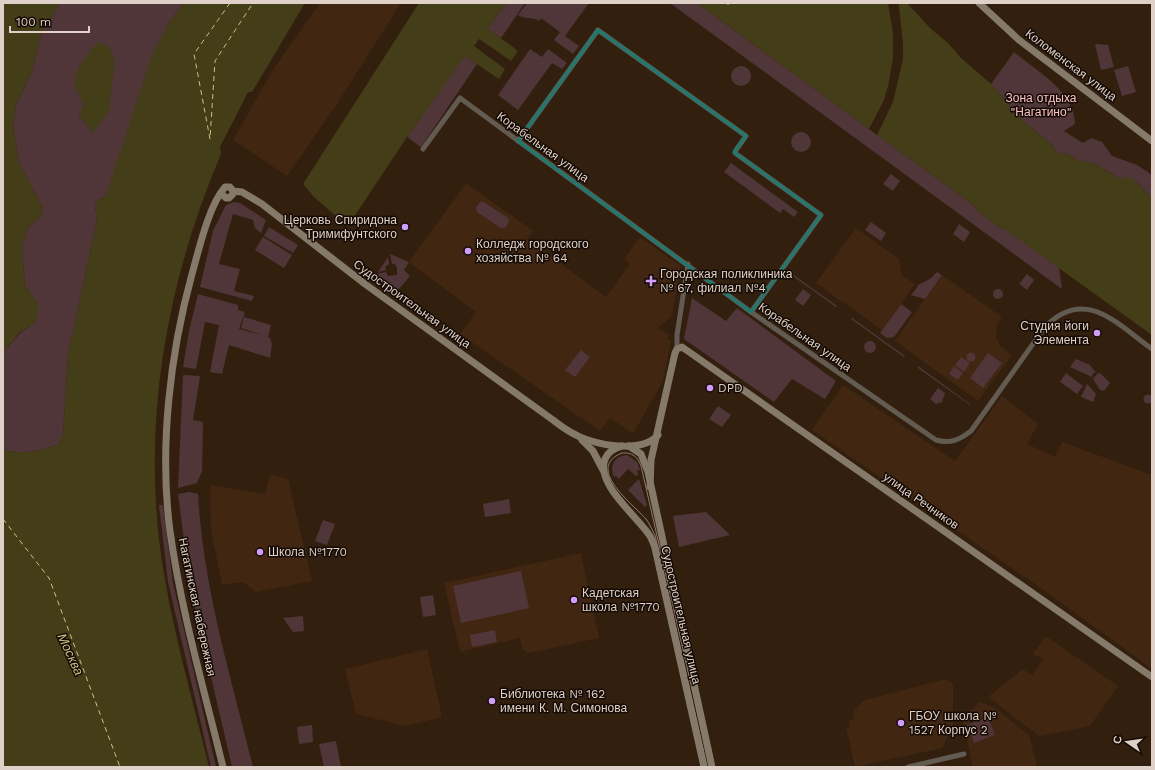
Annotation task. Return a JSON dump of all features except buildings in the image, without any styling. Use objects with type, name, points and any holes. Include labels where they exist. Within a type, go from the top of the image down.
[{"type":"street","name":"Коломенская улица","points":[[979,3],[1019,40],[1152,141]]},
{"type":"street","points":[[518,141],[598,30],[746,136],[735,151],[736,153],[821,215],[751,312]]},
{"type":"street","name":"Корабельная улица","points":[[423,148],[460,98],[688,264],[751,312],[929,436],[945,442],[962,439],[971,431],[1045,327],[1056,316],[1066,311],[1082,308],[1102,313],[1152,349]]},
{"type":"street","name":"Судостроительная улица","points":[[222,194],[224,197],[229,198],[233,194],[233,191],[242,192],[262,204],[365,284],[553,420],[578,436],[594,451],[621,502],[646,531],[655,548],[704,767]]},
{"type":"street","name":"Нагатинская набережная","points":[[222,194],[214,204],[207,222],[191,275],[182,315],[171,382],[166,474],[170,531],[181,592],[223,767]]},
{"type":"street","points":[[650,487],[651,460],[677,348],[677,335],[688,264]]},
{"type":"street","name":"улица Речников","points":[[677,348],[684,348],[1152,677]]},
{"type":"street","points":[[605,474],[604,461],[616,447],[647,444],[653,441],[658,435]]},
{"type":"street","points":[[578,436],[594,442],[626,446],[635,449],[644,458],[650,487]]},
{"type":"street","name":"Судостроительная улица","points":[[650,487],[712,767]]},
{"type":"street","points":[[646,531],[654,531],[658,525]]},
{"type":"street","points":[[908,767],[964,754]]},
{"type":"highlighted area","points":[[598,30],[746,136],[734,152],[821,215],[751,312],[518,141]]},
{"type":"shaded area","points":[[320,3],[401,3],[337,104],[287,176],[233,140],[274,68]]},
{"type":"shaded area","points":[[466,183],[533,231],[527,239],[606,297],[630,264],[624,259],[640,237],[681,266],[672,316],[658,328],[669,335],[667,339],[671,341],[663,381],[633,434],[610,418],[600,431],[460,334],[476,312],[409,262]]},
{"type":"shaded area","points":[[856,228],[899,259],[902,275],[915,284],[882,330],[816,283]]},
{"type":"shaded area","points":[[942,275],[1002,317],[997,325],[996,338],[1000,346],[1012,355],[978,401],[895,341]]},
{"type":"shaded area","points":[[843,385],[955,461],[1002,396],[1038,424],[1027,444],[1055,457],[1062,442],[1152,475],[1152,669],[1052,596],[812,430]]},
{"type":"shaded area","name":"Школа №1770","points":[[270,474],[288,479],[312,581],[256,592],[243,582],[222,585],[211,531],[210,485],[265,494]]},
{"type":"shaded area","points":[[581,553],[599,638],[529,653],[523,650],[520,638],[460,652],[444,583]]},
{"type":"shaded area","points":[[1046,636],[1118,686],[1090,726],[1039,736],[988,697],[1023,669],[1032,675],[1043,659],[1033,654]]},
{"type":"shaded area","points":[[427,649],[442,717],[405,726],[356,714],[345,669]]},
{"type":"shaded area","name":"ГБОУ школа № 1527 Корпус 2","points":[[946,679],[953,684],[953,726],[942,748],[855,767],[846,727],[850,726],[849,721],[854,718],[853,711],[865,700]]},
{"type":"shaded area","points":[[980,702],[995,708],[1029,735],[1037,767],[973,767],[962,718]]},
{"type":"green space","points":[[60,3],[184,3],[168,24],[105,198],[99,199],[95,206],[97,220],[68,355],[63,434],[59,444],[45,449],[17,452],[3,450],[3,352],[22,331],[35,323],[38,304],[25,286],[22,246],[28,227],[41,216],[43,208],[19,163],[13,125],[16,105],[32,71],[41,34]],"holes":[[[84,106],[93,133],[79,115]]]},
{"type":"green space","points":[[507,3],[525,3],[501,38],[487,28]]},
{"type":"green space","points":[[527,3],[589,3],[565,36],[579,46],[573,54],[554,40],[560,32],[541,18],[539,21],[518,15]]},
{"type":"green space","points":[[670,3],[697,3],[976,207],[975,209],[1002,229],[1003,227],[1059,268],[1062,289]]},
{"type":"green space","points":[[1095,44],[1108,45],[1114,67],[1101,70]]},
{"type":"green space","points":[[530,49],[542,57],[548,49],[567,63],[562,69],[552,63],[518,110],[498,95]]},
{"type":"green space","name":"Зона отдыха \"Нагатино\"","points":[[1014,52],[1053,83],[1069,102],[1073,112],[1075,124],[1064,131],[1083,143],[1091,138],[1102,142],[1112,156],[1137,165],[1152,175],[1152,199],[1136,181],[1119,178],[1095,164],[1077,160],[1068,154],[1057,153],[1052,145],[1023,121],[991,84]]},
{"type":"green space","points":[[465,55],[477,64],[421,147],[407,137]]},
{"type":"green space","points":[[741,66],[748,69],[751,76],[748,83],[741,86],[734,83],[731,76],[734,69]]},
{"type":"green space","points":[[1128,66],[1136,92],[1122,96],[1114,70]]},
{"type":"green space","points":[[801,132],[808,135],[811,142],[808,149],[801,152],[794,149],[791,142],[794,135]]},
{"type":"green space","points":[[731,163],[798,212],[794,217],[783,209],[780,213],[724,172]]},
{"type":"green space","points":[[891,174],[900,181],[893,191],[883,184]]},
{"type":"green space","points":[[482,201],[508,218],[509,222],[505,228],[501,228],[477,212],[476,207]]},
{"type":"green space","points":[[234,202],[240,203],[266,220],[261,233],[255,228],[253,220],[233,214],[219,264],[240,269],[234,291],[254,296],[252,301],[200,287],[213,231],[226,205]]},
{"type":"green space","points":[[871,222],[886,233],[881,241],[865,230]]},
{"type":"green space","points":[[959,224],[970,232],[964,242],[953,234]]},
{"type":"green space","points":[[269,227],[298,245],[293,253],[264,236]]},
{"type":"green space","points":[[263,237],[292,255],[284,268],[255,250]]},
{"type":"green space","points":[[390,254],[409,262],[404,270],[410,276],[394,295],[372,279],[376,274],[386,272],[388,276],[397,275],[397,268],[395,264],[392,264]]},
{"type":"green space","points":[[388,257],[389,264],[385,267],[386,270],[378,272]]},
{"type":"green space","points":[[788,271],[837,306],[836,307],[787,272]]},
{"type":"green space","points":[[937,272],[942,275],[925,299],[911,295],[918,285],[930,279]]},
{"type":"green space","points":[[1027,274],[1034,280],[1027,290],[1019,284]]},
{"type":"green space","points":[[803,289],[811,295],[803,306],[795,300]]},
{"type":"green space","points":[[998,289],[1003,294],[998,299],[993,294]]},
{"type":"green space","points":[[198,294],[238,305],[238,310],[245,312],[239,329],[262,335],[241,328],[244,317],[271,325],[268,337],[270,338],[272,344],[270,358],[229,345],[222,374],[210,372],[219,325],[205,322],[196,369],[183,367],[189,331]]},
{"type":"green space","points":[[692,298],[726,321],[737,308],[836,381],[825,399],[792,379],[774,402],[684,339]]},
{"type":"green space","points":[[901,304],[912,312],[894,337],[887,338],[880,333]]},
{"type":"green space","points":[[852,318],[905,356],[904,357],[851,319]]},
{"type":"green space","points":[[872,341],[875,342],[875,352],[868,353],[865,352],[864,345],[865,342]]},
{"type":"green space","points":[[581,350],[590,357],[575,377],[565,370]]},
{"type":"green space","points":[[969,353],[973,353],[975,357],[973,361],[969,361],[967,359],[967,355]]},
{"type":"green space","points":[[988,353],[1002,363],[983,388],[970,378]]},
{"type":"green space","points":[[961,357],[970,363],[964,372],[955,365]]},
{"type":"green space","points":[[1076,359],[1090,365],[1096,373],[1093,373],[1092,377],[1070,367]]},
{"type":"green space","points":[[918,366],[970,404],[970,405],[918,368]]},
{"type":"green space","points":[[954,366],[963,373],[958,380],[949,374]]},
{"type":"green space","points":[[1066,373],[1083,386],[1077,394],[1060,382]]},
{"type":"green space","points":[[1098,373],[1110,383],[1104,391],[1100,390],[1093,379]]},
{"type":"green space","points":[[183,375],[200,376],[193,420],[203,422],[202,471],[197,483],[178,488]]},
{"type":"green space","points":[[1087,384],[1096,394],[1093,402],[1081,397]]},
{"type":"green space","points":[[938,388],[945,393],[942,402],[936,404],[930,399]]},
{"type":"green space","points":[[1148,394],[1153,399],[1148,404],[1143,399]]},
{"type":"green space","points":[[718,406],[731,415],[722,427],[709,419]]},
{"type":"green space","points":[[627,455],[637,462],[640,470],[637,470],[638,475],[636,476],[628,469],[619,479],[616,476],[614,477],[612,469],[614,462],[619,457]]},
{"type":"green space","points":[[639,479],[647,505],[645,507],[628,490]]},
{"type":"green space","points":[[189,492],[198,494],[201,529],[212,598],[227,666],[253,767],[232,767],[190,586],[178,494]]},
{"type":"green space","points":[[509,499],[511,513],[485,517],[483,504]]},
{"type":"green space","points":[[159,505],[163,505],[173,583],[216,767],[211,767],[168,582]]},
{"type":"green space","points":[[706,512],[730,535],[679,547],[673,516]]},
{"type":"green space","points":[[323,520],[335,524],[327,545],[315,541]]},
{"type":"green space","points":[[521,571],[529,608],[461,623],[453,586]]},
{"type":"green space","points":[[433,595],[436,615],[423,617],[420,597]]},
{"type":"green space","points":[[303,616],[304,631],[293,632],[283,618]]},
{"type":"green space","points":[[495,630],[497,642],[472,647],[470,635]]},
{"type":"green space","points":[[988,717],[995,735],[974,743],[967,725]]},
{"type":"green space","points":[[312,725],[313,742],[299,744],[297,727]]},
{"type":"green space","points":[[336,741],[341,767],[324,767],[319,744]]},
{"type":"water","points":[[3,3],[60,3],[41,34],[32,71],[16,105],[13,125],[19,163],[43,208],[41,216],[28,227],[22,246],[25,286],[38,304],[38,315],[35,323],[21,331],[3,352]]},
{"type":"water","name":"Москва","points":[[184,3],[305,3],[252,92],[248,92],[220,147],[221,154],[201,205],[171,309],[162,363],[156,417],[155,471],[158,526],[165,580],[174,627],[209,767],[3,767],[3,450],[31,452],[59,444],[63,434],[68,355],[97,220],[95,206],[99,199],[105,198],[151,58],[168,24]]},
{"type":"water","points":[[419,3],[507,3],[487,28],[518,51],[511,61],[479,39],[474,46],[505,69],[499,79],[465,56],[407,137],[350,223],[344,223],[314,197],[303,184]]},
{"type":"water","points":[[697,3],[907,3],[931,29],[948,43],[961,58],[991,84],[1023,121],[1052,145],[1057,153],[1068,154],[1077,160],[1095,164],[1119,178],[1129,177],[1136,181],[1152,199],[1152,335],[1003,228],[1002,229],[975,209],[976,207]]},
{"type":"water","points":[[99,42],[109,47],[115,61],[109,111],[93,133],[79,115],[84,105],[76,88],[75,80],[76,74],[82,62]]},
{"type":"pier","points":[[888,3],[898,3],[899,6],[903,59],[893,102],[877,135],[869,129],[884,100],[893,58],[893,33]]},
{"type":"ferry route","points":[[230,3],[194,54],[210,139],[215,61],[253,3]]},
{"type":"ferry route","points":[[3,519],[49,578],[120,767]]},
{"type":"tram line","points":[[707,767],[655,535],[646,519],[623,496],[610,477],[608,468],[612,460],[622,453],[629,453],[634,456],[641,466],[710,767]]},
{"type":"place","name":"Церковь Спиридона Тримифунтского","points":[[405,227]]},
{"type":"place","name":"Колледж городского хозяйства № 64","points":[[468,251]]},
{"type":"place","name":"Городская поликлиника № 67, филиал №4","points":[[651,281]]},
{"type":"place","name":"Студия йоги Элемента","points":[[1097,333]]},
{"type":"place","name":"DPD","points":[[710,388]]},
{"type":"place","name":"Школа №1770","points":[[260,552]]},
{"type":"place","name":"Кадетская школа №1770","points":[[574,600]]},
{"type":"place","name":"Библиотека № 162 имени К. М. Симонова","points":[[492,701]]},
{"type":"place","name":"ГБОУ школа № 1527 Корпус 2","points":[[901,723]]}]
